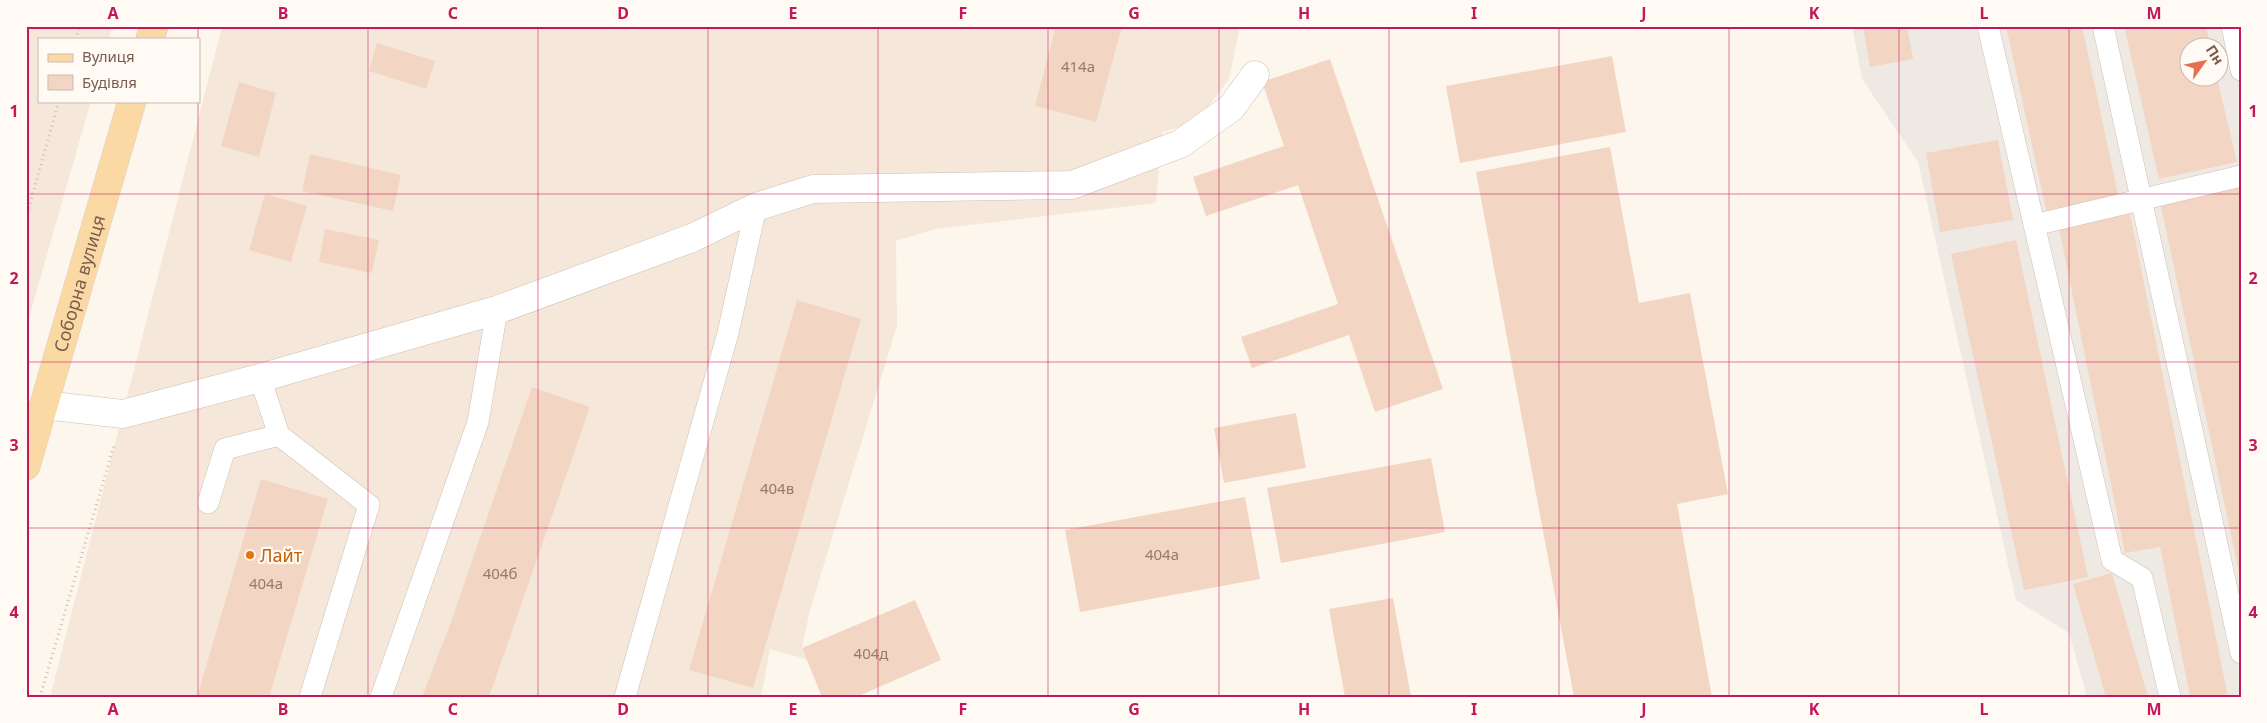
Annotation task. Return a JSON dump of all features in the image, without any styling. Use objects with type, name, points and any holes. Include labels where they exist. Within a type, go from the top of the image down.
[{"type":"main road","points":[[150,38],[154,26]]},
{"type":"main road","name":"Соборна вулиця","points":[[26,466],[35,403],[132,102]]},
{"type":"street","points":[[35,403],[123,414],[260,378],[498,310],[692,238],[756,207],[813,188],[1072,185],[1180,144],[1231,108],[1255,75]]},
{"type":"lane","points":[[1988,26],[2112,560],[2142,578],[2170,697]]},
{"type":"lane","points":[[2104,26],[2241,653]]},
{"type":"lane","points":[[2232,26],[2241,70]]},
{"type":"lane","points":[[2034,225],[2241,176]]},
{"type":"lane","points":[[625,697],[728,333],[756,207]]},
{"type":"lane","points":[[382,697],[478,422],[498,310]]},
{"type":"lane","points":[[260,378],[280,435],[368,505],[310,697]]},
{"type":"lane","points":[[208,503],[225,449],[280,435]]},
{"type":"path","points":[[76,38],[80,26]]},
{"type":"path","points":[[26,218],[59,102]]},
{"type":"path","points":[[40,697],[123,414]]},
{"type":"shaded area","points":[[26,26],[112,26],[109,38],[38,38],[38,102],[91,102],[26,328]]},
{"type":"shaded area","points":[[222,26],[1240,26],[1229,79],[1196,123],[1162,132],[1156,203],[935,229],[896,241],[897,326],[810,610],[802,648],[806,659],[770,649],[761,697],[50,697]]},
{"type":"shaded area","points":[[1852,26],[2241,26],[2241,697],[2087,697],[2069,633],[2016,600],[1918,162],[1862,79]]},
{"type":"building","points":[[1056,26],[1122,26],[1096,122],[1035,106]]},
{"type":"building","points":[[1863,26],[1907,26],[1913,59],[1870,67]]},
{"type":"building","points":[[2006,26],[2082,26],[2119,199],[2047,214]]},
{"type":"building","points":[[2124,26],[2206,26],[2209,38],[2180,38],[2180,88],[2219,88],[2237,162],[2159,179]]},
{"type":"building","points":[[377,43],[435,61],[426,89],[369,71]]},
{"type":"building","points":[[1612,56],[1626,132],[1460,163],[1446,86]]},
{"type":"building","points":[[1330,59],[1443,389],[1375,412],[1349,335],[1252,368],[1241,337],[1338,304],[1298,185],[1206,216],[1193,177],[1284,146],[1262,82]]},
{"type":"building","points":[[239,82],[276,93],[259,157],[221,146]]},
{"type":"building","points":[[1998,140],[2013,220],[1940,232],[1926,153]]},
{"type":"building","points":[[1610,147],[1639,303],[1690,293],[1728,494],[1677,504],[1712,697],[1574,697],[1476,172]]},
{"type":"building","points":[[310,154],[401,175],[393,211],[302,191]]},
{"type":"building","points":[[2240,186],[2241,190],[2240,577],[2160,202]]},
{"type":"building","points":[[265,194],[307,206],[291,262],[249,250]]},
{"type":"building","points":[[2130,214],[2228,697],[2190,697],[2160,547],[2125,553],[2059,228]]},
{"type":"building","points":[[325,229],[379,240],[372,273],[319,262]]},
{"type":"building","points":[[2016,240],[2088,577],[2024,590],[1951,254]]},
{"type":"building","points":[[797,300],[861,319],[753,688],[689,670]]},
{"type":"building","points":[[532,387],[590,407],[489,697],[422,697],[451,622]]},
{"type":"building","points":[[1296,413],[1306,468],[1224,483],[1214,428]]},
{"type":"building","points":[[1431,458],[1445,532],[1281,563],[1267,488]]},
{"type":"building","points":[[261,479],[328,499],[269,697],[197,697]]},
{"type":"building","points":[[1245,497],[1260,579],[1080,612],[1065,530]]},
{"type":"building","points":[[2112,573],[2148,697],[2106,697],[2073,584]]},
{"type":"building","points":[[1393,598],[1411,697],[1345,697],[1329,609]]},
{"type":"building","points":[[915,600],[941,660],[856,697],[822,697],[802,648]]},
{"type":"place","name":"Лайт","points":[[250,555]]}]
